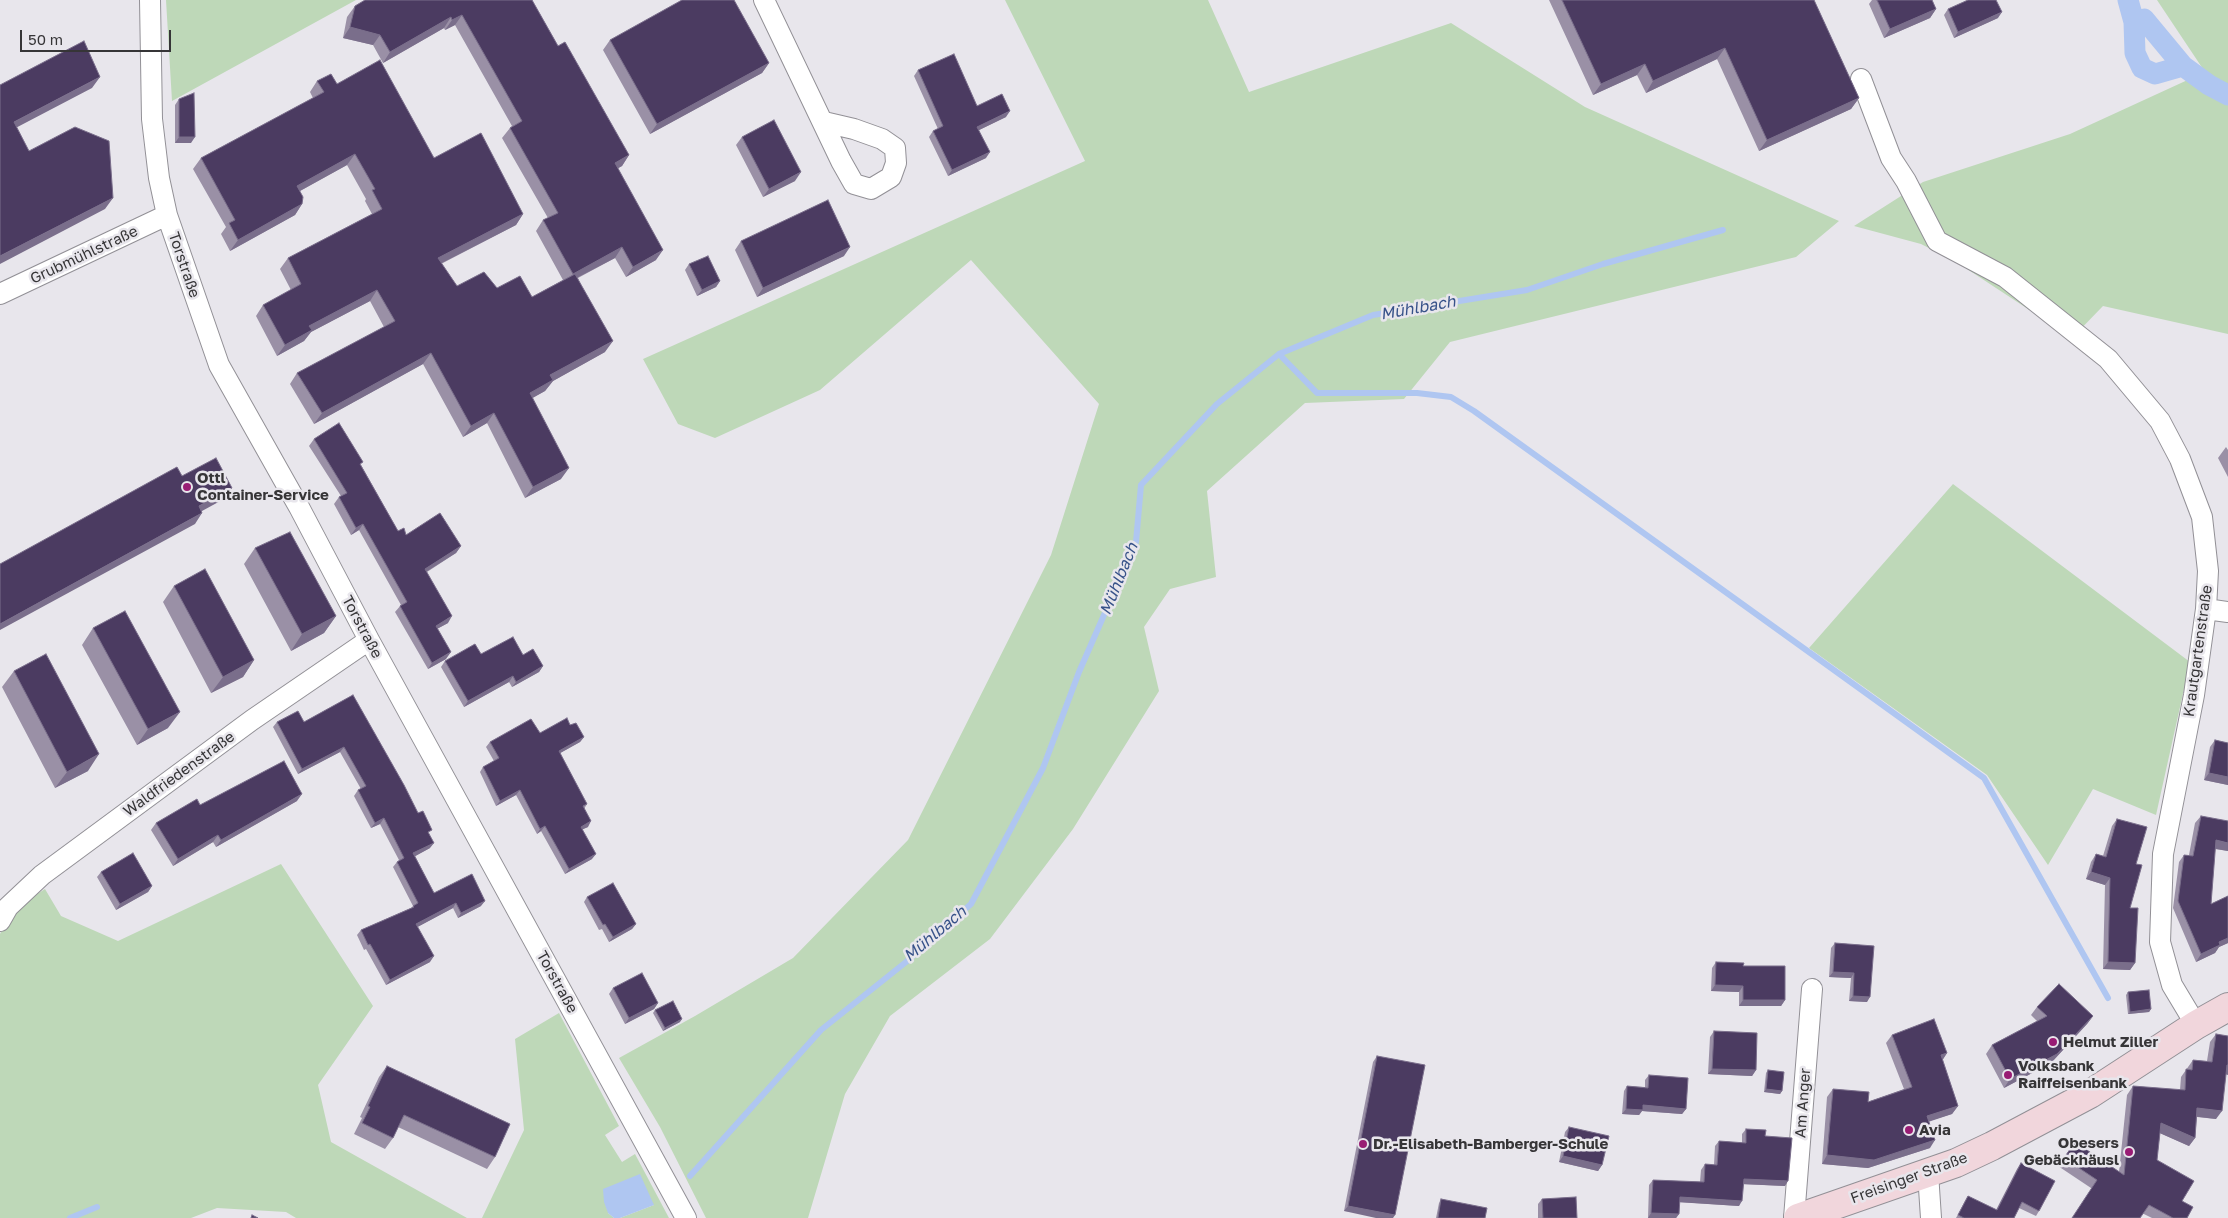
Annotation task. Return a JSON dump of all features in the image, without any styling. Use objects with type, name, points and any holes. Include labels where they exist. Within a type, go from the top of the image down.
[{"type":"main road","name":"Freisinger Straße","points":[[1796,1218],[1956,1163],[1992,1146],[2090,1094],[2196,1025],[2228,1007]]},
{"type":"street","name":"Torstraße","points":[[150,0],[152,118],[159,178],[167,215],[219,366],[299,507],[369,640],[686,1218]]},
{"type":"street","points":[[764,0],[824,122]]},
{"type":"street","name":"Krautgartenstraße","points":[[1861,79],[1891,158],[1937,241],[2005,277],[2108,359],[2160,421],[2180,459],[2202,518],[2208,571],[2206,609],[2194,695],[2163,854],[2160,942],[2172,985],[2196,1025]]},
{"type":"street","name":"Grubmühlstraße","points":[[0,294],[167,215]]},
{"type":"street","points":[[2206,609],[2228,612]]},
{"type":"street","name":"Waldfriedenstraße","points":[[0,922],[8,907],[42,875],[252,720],[369,640]]},
{"type":"street","name":"Am Anger","points":[[1796,1218],[1812,989]]},
{"type":"street","points":[[1928,1172],[1930,1218]]},
{"type":"green space","points":[[166,0],[356,0],[172,101]]},
{"type":"green space","points":[[1005,0],[1208,0],[1249,92],[1451,23],[1585,107],[1839,221],[1796,257],[1450,342],[1404,399],[1305,403],[1207,491],[1216,577],[1170,589],[1144,627],[1159,691],[1073,829],[990,939],[890,1016],[845,1094],[808,1218],[706,1218],[660,1127],[619,1058],[793,958],[908,840],[1051,555],[1099,404],[971,260],[820,390],[715,438],[678,424],[643,359],[1085,161]]},
{"type":"green space","points":[[2157,0],[2228,0],[2228,334],[2103,306],[2072,338],[1958,263],[1921,244],[1854,226],[1923,182],[2070,134],[2205,72]]},
{"type":"green space","points":[[1953,484],[2190,662],[2156,815],[2093,789],[2048,865],[1987,775],[1809,648]]},
{"type":"green space","points":[[281,864],[373,1006],[318,1085],[331,1142],[467,1218],[296,1218],[286,1212],[217,1208],[191,1218],[0,1218],[0,934],[12,910],[45,889],[61,916],[118,941]]},
{"type":"green space","points":[[559,1013],[619,1126],[605,1135],[622,1162],[635,1154],[669,1218],[620,1218],[654,1205],[608,1213],[614,1218],[482,1218],[524,1130],[515,1039]]},
{"type":"water","points":[[640,1174],[654,1205],[620,1218],[614,1218],[608,1213],[604,1202],[603,1189]]},
{"type":"building","points":[[365,0],[532,0],[558,46],[565,42],[629,155],[615,163],[663,250],[633,267],[622,247],[573,274],[543,220],[558,213],[510,128],[522,121],[462,15],[452,20],[451,17],[390,52],[380,35],[350,27],[355,6]]},
{"type":"building","points":[[682,0],[734,0],[769,63],[657,124],[610,40]]},
{"type":"building","points":[[1562,0],[1814,0],[1859,98],[1767,140],[1725,48],[1653,81],[1645,64],[1601,84]]},
{"type":"building","points":[[1877,0],[1932,0],[1936,9],[1890,29]]},
{"type":"building","points":[[1968,0],[1996,0],[2002,12],[1958,32],[1948,9]]},
{"type":"building","points":[[84,41],[100,77],[14,122],[29,151],[75,127],[109,141],[113,198],[0,256],[0,85]]},
{"type":"building","points":[[954,54],[977,106],[1002,94],[1010,111],[977,127],[990,152],[952,170],[933,131],[943,126],[918,70]]},
{"type":"building","points":[[380,60],[434,158],[481,133],[523,214],[438,258],[457,286],[484,272],[497,288],[520,276],[532,297],[575,274],[613,341],[550,375],[553,380],[530,393],[569,468],[533,487],[494,413],[471,426],[431,353],[322,413],[297,373],[395,321],[377,290],[309,326],[312,330],[285,345],[263,305],[301,284],[288,258],[382,209],[372,190],[375,189],[355,154],[297,186],[303,197],[302,204],[238,240],[229,223],[235,220],[201,158],[324,92],[317,81],[331,74],[337,84]]},
{"type":"building","points":[[194,93],[195,137],[179,137],[179,99]]},
{"type":"building","points":[[774,120],[801,172],[769,189],[742,137]]},
{"type":"building","points":[[828,200],[850,247],[763,288],[741,241]]},
{"type":"building","points":[[708,256],[720,281],[702,290],[689,264]]},
{"type":"building","points":[[339,423],[363,462],[360,464],[398,531],[404,528],[406,535],[440,513],[461,546],[425,569],[452,616],[436,626],[451,652],[432,663],[400,606],[407,602],[363,524],[356,528],[339,497],[347,493],[314,439]]},
{"type":"building","points":[[216,458],[232,488],[199,506],[202,513],[0,624],[0,564],[177,467],[182,476]]},
{"type":"building","points":[[290,532],[336,616],[302,634],[255,548]]},
{"type":"building","points":[[205,569],[254,660],[223,677],[174,586]]},
{"type":"building","points":[[125,611],[180,712],[148,729],[93,628]]},
{"type":"building","points":[[513,637],[523,655],[533,649],[543,666],[516,682],[513,676],[468,701],[445,661],[475,644],[481,654]]},
{"type":"building","points":[[46,654],[99,754],[67,772],[14,671]]},
{"type":"building","points":[[353,695],[418,813],[423,811],[432,830],[428,832],[434,843],[413,853],[434,893],[472,874],[485,901],[461,913],[456,903],[416,924],[434,956],[390,980],[361,930],[414,907],[418,903],[397,862],[404,858],[384,818],[375,823],[358,790],[366,786],[344,747],[302,769],[277,722],[298,711],[304,722]]},
{"type":"building","points":[[567,718],[570,725],[576,723],[584,737],[559,751],[587,804],[583,806],[591,821],[581,827],[596,854],[569,869],[545,826],[540,829],[520,790],[500,801],[483,767],[499,758],[490,742],[531,719],[540,733]]},
{"type":"building","points":[[2215,740],[2228,743],[2228,777],[2209,773]]},
{"type":"building","points":[[284,761],[302,794],[221,840],[218,835],[178,859],[156,823],[197,799],[200,805]]},
{"type":"building","points":[[2201,816],[2228,821],[2228,843],[2216,840],[2211,904],[2228,896],[2228,938],[2219,942],[2220,945],[2201,954],[2178,901],[2184,855],[2193,856]]},
{"type":"building","points":[[2117,819],[2147,827],[2136,864],[2142,865],[2130,908],[2138,908],[2135,963],[2108,962],[2110,878],[2091,872],[2096,854],[2106,857]]},
{"type":"building","points":[[133,853],[152,886],[120,904],[101,872]]},
{"type":"building","points":[[613,883],[636,924],[613,937],[605,924],[603,925],[587,897]]},
{"type":"building","points":[[1835,943],[1874,946],[1870,997],[1853,996],[1854,973],[1833,972]]},
{"type":"building","points":[[1716,962],[1744,963],[1743,966],[1785,966],[1785,1000],[1743,1000],[1743,986],[1715,985]]},
{"type":"building","points":[[642,973],[658,1003],[629,1018],[613,988]]},
{"type":"building","points":[[2059,984],[2093,1016],[2057,1054],[2010,1079],[1992,1045],[2047,1016],[2037,1007]]},
{"type":"building","points":[[2149,990],[2151,1009],[2130,1012],[2128,992]]},
{"type":"building","points":[[673,1001],[682,1019],[665,1028],[655,1010]]},
{"type":"building","points":[[1934,1019],[1947,1053],[1941,1055],[1958,1106],[1927,1116],[1935,1140],[1874,1160],[1827,1155],[1833,1089],[1869,1092],[1868,1102],[1912,1087],[1892,1035]]},
{"type":"building","points":[[1714,1031],[1757,1033],[1756,1070],[1712,1069]]},
{"type":"building","points":[[2216,1034],[2228,1036],[2228,1065],[2222,1111],[2197,1108],[2195,1138],[2161,1123],[2157,1160],[2194,1181],[2182,1201],[2193,1207],[2187,1218],[2173,1218],[2149,1205],[2140,1218],[2072,1218],[2097,1180],[2064,1158],[2075,1142],[2124,1175],[2133,1086],[2185,1090],[2186,1069],[2192,1070],[2193,1060],[2212,1062]]},
{"type":"building","points":[[1377,1056],[1425,1065],[1395,1215],[1348,1206]]},
{"type":"building","points":[[387,1066],[510,1124],[495,1157],[404,1115],[393,1138],[362,1123]]},
{"type":"building","points":[[1768,1070],[1784,1072],[1782,1091],[1766,1089]]},
{"type":"building","points":[[1649,1075],[1688,1078],[1686,1109],[1643,1105],[1643,1110],[1626,1109],[1627,1086],[1648,1088]]},
{"type":"building","points":[[1569,1127],[1609,1136],[1602,1165],[1563,1156]]},
{"type":"building","points":[[1746,1129],[1766,1130],[1765,1136],[1792,1138],[1788,1181],[1744,1179],[1742,1201],[1680,1197],[1679,1214],[1651,1213],[1653,1180],[1704,1182],[1705,1164],[1717,1165],[1719,1141],[1746,1143]]},
{"type":"building","points":[[2021,1163],[2055,1181],[2039,1211],[2022,1202],[2014,1218],[1964,1218],[1958,1215],[1968,1196],[1997,1210]]},
{"type":"building","points":[[1576,1197],[1577,1218],[1543,1218],[1542,1199]]},
{"type":"building","points":[[1441,1199],[1487,1208],[1485,1218],[1438,1218]]},
{"type":"waterway","points":[[2128,0],[2134,22],[2144,19],[2183,66],[2209,85],[2228,95]]},
{"type":"waterway","points":[[2134,22],[2135,53],[2142,68],[2155,74],[2183,66]]},
{"type":"waterway","name":"Mühlbach","points":[[690,1176],[821,1030],[906,962],[971,904],[1043,768],[1079,672],[1136,542],[1141,485],[1217,404],[1279,354],[1373,315],[1527,290],[1603,264],[1723,230]]},
{"type":"waterway","points":[[1279,354],[1317,393],[1417,393],[1451,397],[1474,411],[1984,778],[2108,998]]},
{"type":"waterway","name":"Mühlbach","points":[[70,1218],[97,1207]]},
{"type":"place","name":"Ottl Container-Service","points":[[187,487]]},
{"type":"place","name":"Helmut Ziller","points":[[2053,1042]]},
{"type":"place","name":"Volksbank Raiffeisenbank","points":[[2008,1075]]},
{"type":"place","name":"Avia","points":[[1909,1130]]},
{"type":"place","name":"Dr.-Elisabeth-Bamberger-Schule","points":[[1363,1144]]},
{"type":"place","name":"Obesers Gebäckhäusl","points":[[2129,1152]]}]
